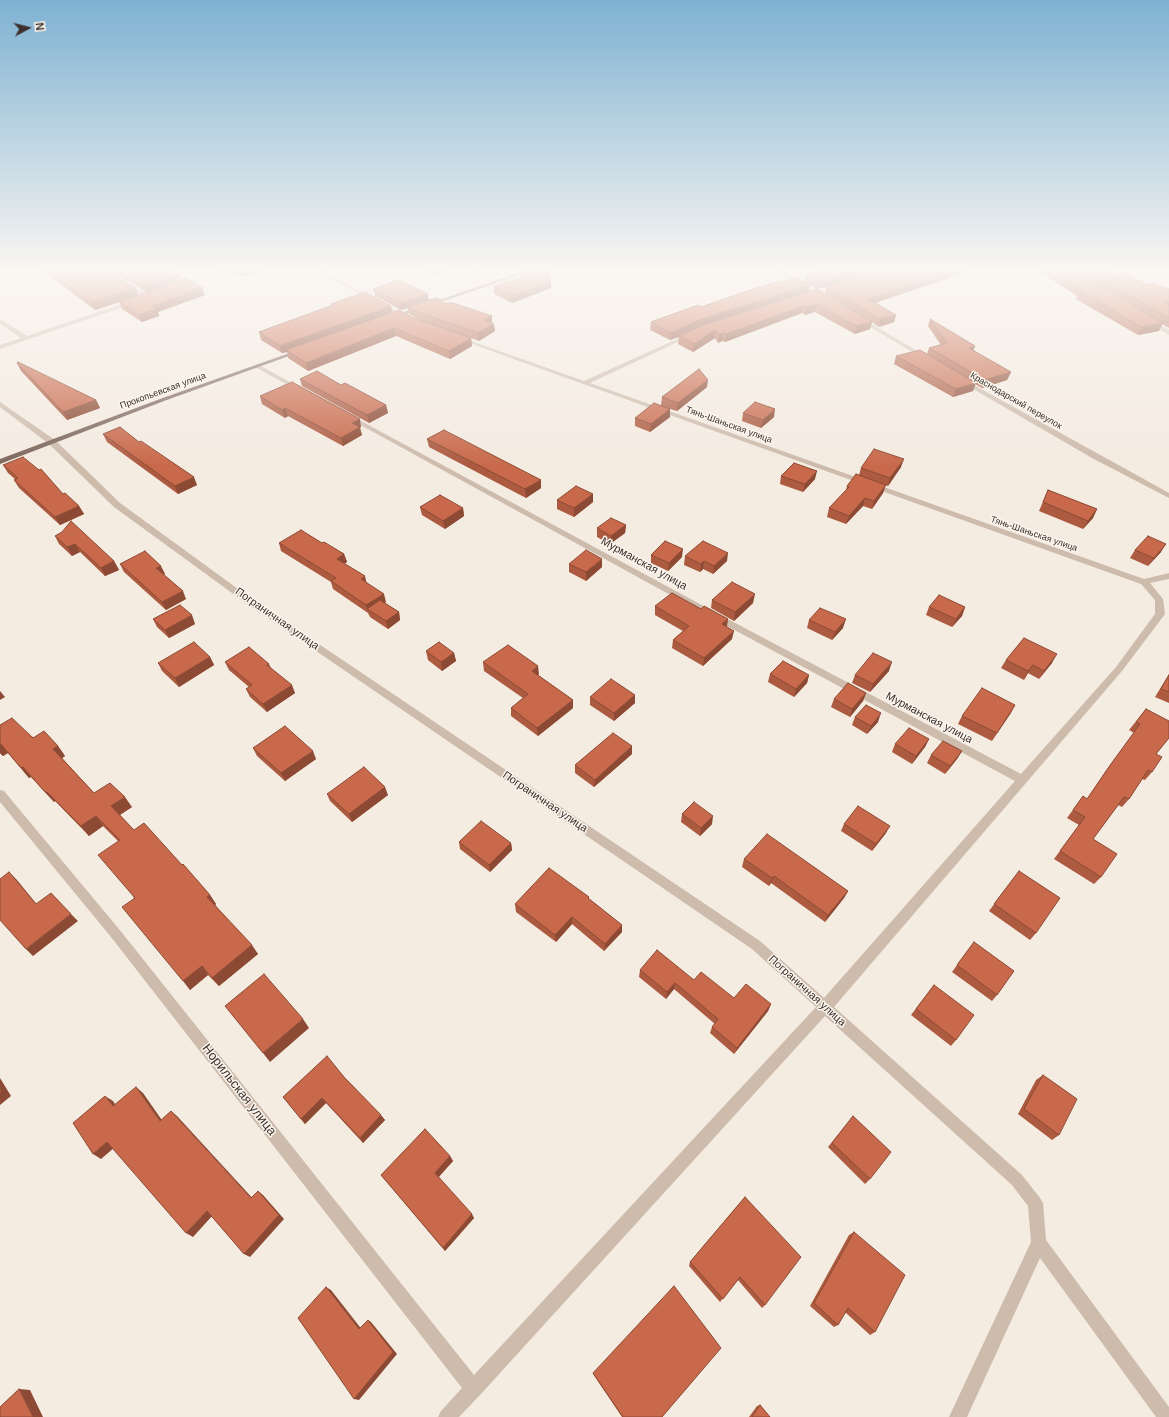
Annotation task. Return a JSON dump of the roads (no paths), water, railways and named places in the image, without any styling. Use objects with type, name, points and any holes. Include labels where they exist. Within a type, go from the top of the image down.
[{"type":"main road","name":"Прокопьевская улица","points":[[0,462],[162,400],[307,348]]},
{"type":"street","points":[[20,334],[26,338]]},
{"type":"street","points":[[0,347],[38,334]]},
{"type":"street","name":"Тянь-Шаньская улица","points":[[447,334],[1144,582]]},
{"type":"street","points":[[584,383],[691,334]]},
{"type":"street","points":[[886,334],[931,361]]},
{"type":"street","points":[[257,366],[306,393]]},
{"type":"street","name":"Краснодарский переулок","points":[[958,378],[1095,456],[1169,496]]},
{"type":"street","name":"Пограничная улица","points":[[0,404],[52,442],[117,506],[246,599],[756,945],[1017,1180],[1035,1203],[1039,1243]]},
{"type":"street","name":"Мурманская улица","points":[[341,412],[726,622],[1022,780]]},
{"type":"street","points":[[447,1417],[825,1007],[1119,669],[1160,614],[1159,599],[1144,582],[1169,576]]},
{"type":"street","name":"Норильская улица","points":[[0,794],[115,933],[474,1388]]},
{"type":"street","points":[[958,1417],[1039,1243],[1166,1417]]}]
